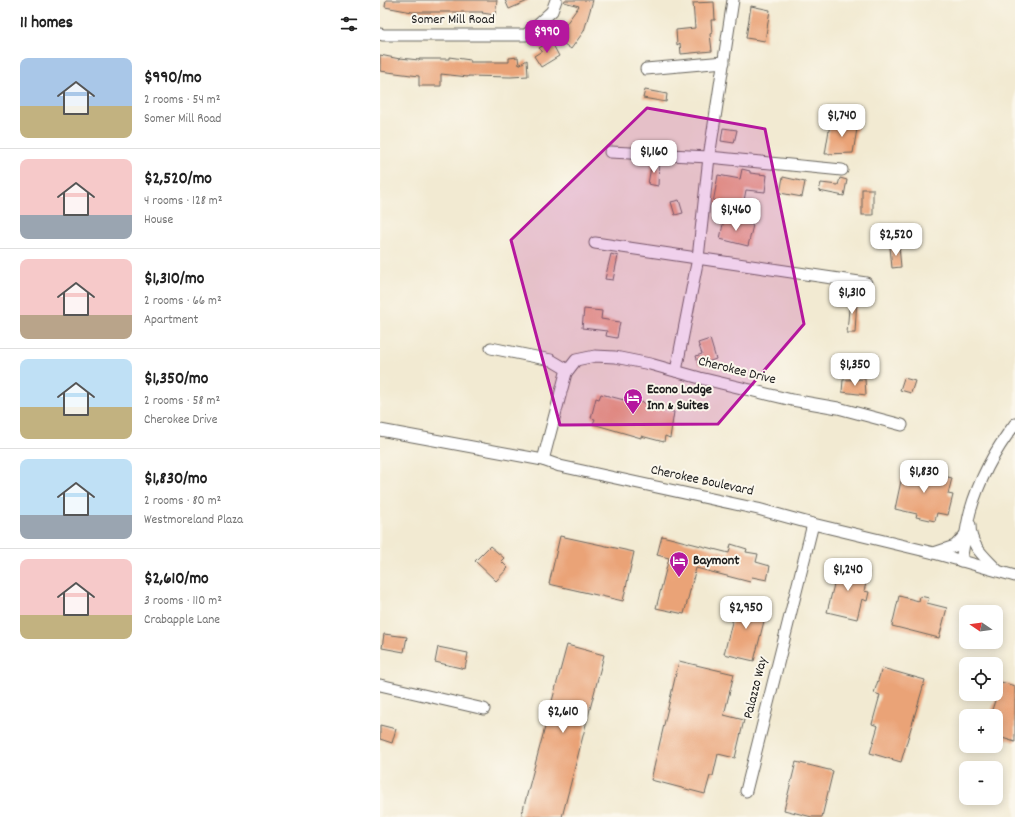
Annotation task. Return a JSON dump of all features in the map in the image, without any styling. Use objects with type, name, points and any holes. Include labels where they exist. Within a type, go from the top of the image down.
[{"type":"street","name":"Somer Mill Road","points":[[380,34],[526,35],[552,12],[556,0]]},
{"type":"street","points":[[676,371],[698,258],[709,157],[733,0]]},
{"type":"street","points":[[646,69],[724,62]]},
{"type":"street","points":[[610,152],[709,157],[842,170]]},
{"type":"street","points":[[596,243],[866,283]]},
{"type":"street","points":[[491,348],[551,360],[568,370],[543,460]]},
{"type":"street","name":"Cherokee Drive","points":[[568,370],[576,360],[595,356],[628,360],[650,364],[792,400],[838,408],[902,425]]},
{"type":"street","points":[[961,561],[970,512],[982,478],[999,445],[1015,424]]},
{"type":"street","name":"Cherokee Boulevard","points":[[380,430],[543,460],[560,466],[758,509],[1015,576]]},
{"type":"street","points":[[970,512],[970,531],[975,546],[998,571]]},
{"type":"street","name":"Palazzo Way","points":[[746,790],[813,524]]},
{"type":"street","points":[[934,554],[955,546],[966,533]]},
{"type":"street","points":[[380,685],[484,709]]},
{"type":"highlighted area","points":[[647,108],[765,129],[804,324],[718,424],[560,425],[511,240]]},
{"type":"building","points":[[386,0],[497,0],[495,15],[482,13],[483,12],[412,12],[385,7]]},
{"type":"building","points":[[505,0],[530,0],[509,9]]},
{"type":"building","points":[[565,0],[593,0],[584,31],[571,49],[556,38],[579,6],[564,2]]},
{"type":"building","points":[[714,2],[715,20],[711,20],[712,33],[710,34],[712,51],[681,54],[680,43],[677,45],[676,30],[695,28],[693,3]]},
{"type":"building","points":[[751,6],[770,10],[765,41],[746,38]]},
{"type":"building","points":[[551,41],[559,56],[541,67],[534,56],[542,51],[539,48]]},
{"type":"building","points":[[380,55],[400,59],[419,60],[449,59],[449,57],[470,60],[470,62],[509,62],[509,58],[518,57],[519,65],[527,60],[528,76],[468,77],[441,74],[441,86],[419,86],[419,76],[380,71]]},
{"type":"building","points":[[645,90],[667,94],[666,102],[643,98]]},
{"type":"building","points":[[858,123],[853,153],[825,154],[830,124]]},
{"type":"building","points":[[723,128],[737,130],[734,143],[721,141]]},
{"type":"building","points":[[652,161],[659,161],[658,186],[648,184]]},
{"type":"building","points":[[742,169],[750,171],[750,173],[767,175],[765,192],[746,190],[743,206],[735,205],[734,207],[713,203],[718,175],[740,179]]},
{"type":"building","points":[[783,177],[805,182],[802,197],[780,193]]},
{"type":"building","points":[[840,178],[847,180],[844,196],[819,191],[821,183],[838,185]]},
{"type":"building","points":[[862,189],[873,189],[873,215],[862,215]]},
{"type":"building","points":[[679,200],[683,213],[675,215],[671,202]]},
{"type":"building","points":[[724,219],[753,225],[748,246],[720,239]]},
{"type":"building","points":[[899,246],[901,267],[892,268],[890,247]]},
{"type":"building","points":[[611,254],[618,256],[613,280],[605,279]]},
{"type":"building","points":[[850,296],[857,297],[855,333],[847,333]]},
{"type":"building","points":[[584,309],[602,311],[601,319],[620,322],[617,338],[606,336],[607,331],[582,328]]},
{"type":"building","points":[[710,339],[716,359],[699,365],[696,356],[702,354],[698,343]]},
{"type":"building","points":[[904,378],[915,381],[911,393],[900,390]]},
{"type":"building","points":[[865,379],[866,395],[842,392],[843,380]]},
{"type":"building","name":"Econo Lodge Inn & Suites","points":[[601,394],[649,404],[648,406],[674,412],[670,438],[665,436],[664,442],[641,436],[641,438],[593,424],[595,419],[591,418],[596,398],[599,399]]},
{"type":"building","points":[[904,467],[952,478],[948,494],[953,495],[948,515],[937,513],[935,521],[916,517],[917,514],[895,509]]},
{"type":"building","points":[[560,536],[634,552],[623,601],[549,584]]},
{"type":"building","name":"Baymont","points":[[662,536],[729,553],[731,544],[747,549],[746,552],[758,554],[756,562],[770,566],[767,580],[752,577],[750,582],[696,568],[684,614],[656,608],[669,558],[657,555]]},
{"type":"building","points":[[490,546],[504,558],[501,561],[508,568],[496,581],[475,561]]},
{"type":"building","points":[[839,565],[869,572],[864,591],[869,592],[867,601],[862,599],[857,619],[827,612]]},
{"type":"building","points":[[899,596],[919,601],[920,596],[929,598],[927,603],[947,608],[939,638],[892,626]]},
{"type":"building","points":[[738,598],[768,605],[754,661],[724,654]]},
{"type":"building","points":[[384,634],[407,637],[404,652],[382,648]]},
{"type":"building","points":[[567,645],[604,655],[562,817],[521,817]]},
{"type":"building","points":[[438,647],[468,653],[465,669],[435,662]]},
{"type":"building","points":[[679,661],[734,674],[724,715],[744,720],[735,758],[718,754],[713,776],[710,776],[705,794],[651,780]]},
{"type":"building","points":[[882,668],[925,680],[901,762],[870,753],[878,726],[872,724],[880,695],[874,693]]},
{"type":"building","points":[[1003,683],[1015,686],[1015,742],[1003,738],[1003,709],[992,709],[995,701],[1003,701]]},
{"type":"building","points":[[380,725],[396,729],[392,743],[380,739]]},
{"type":"building","points":[[796,762],[833,771],[822,817],[812,817],[784,810]]},
{"type":"place","name":"Econo Lodge Inn & Suites","points":[[633,415]]},
{"type":"place","name":"Baymont","points":[[679,578]]}]
